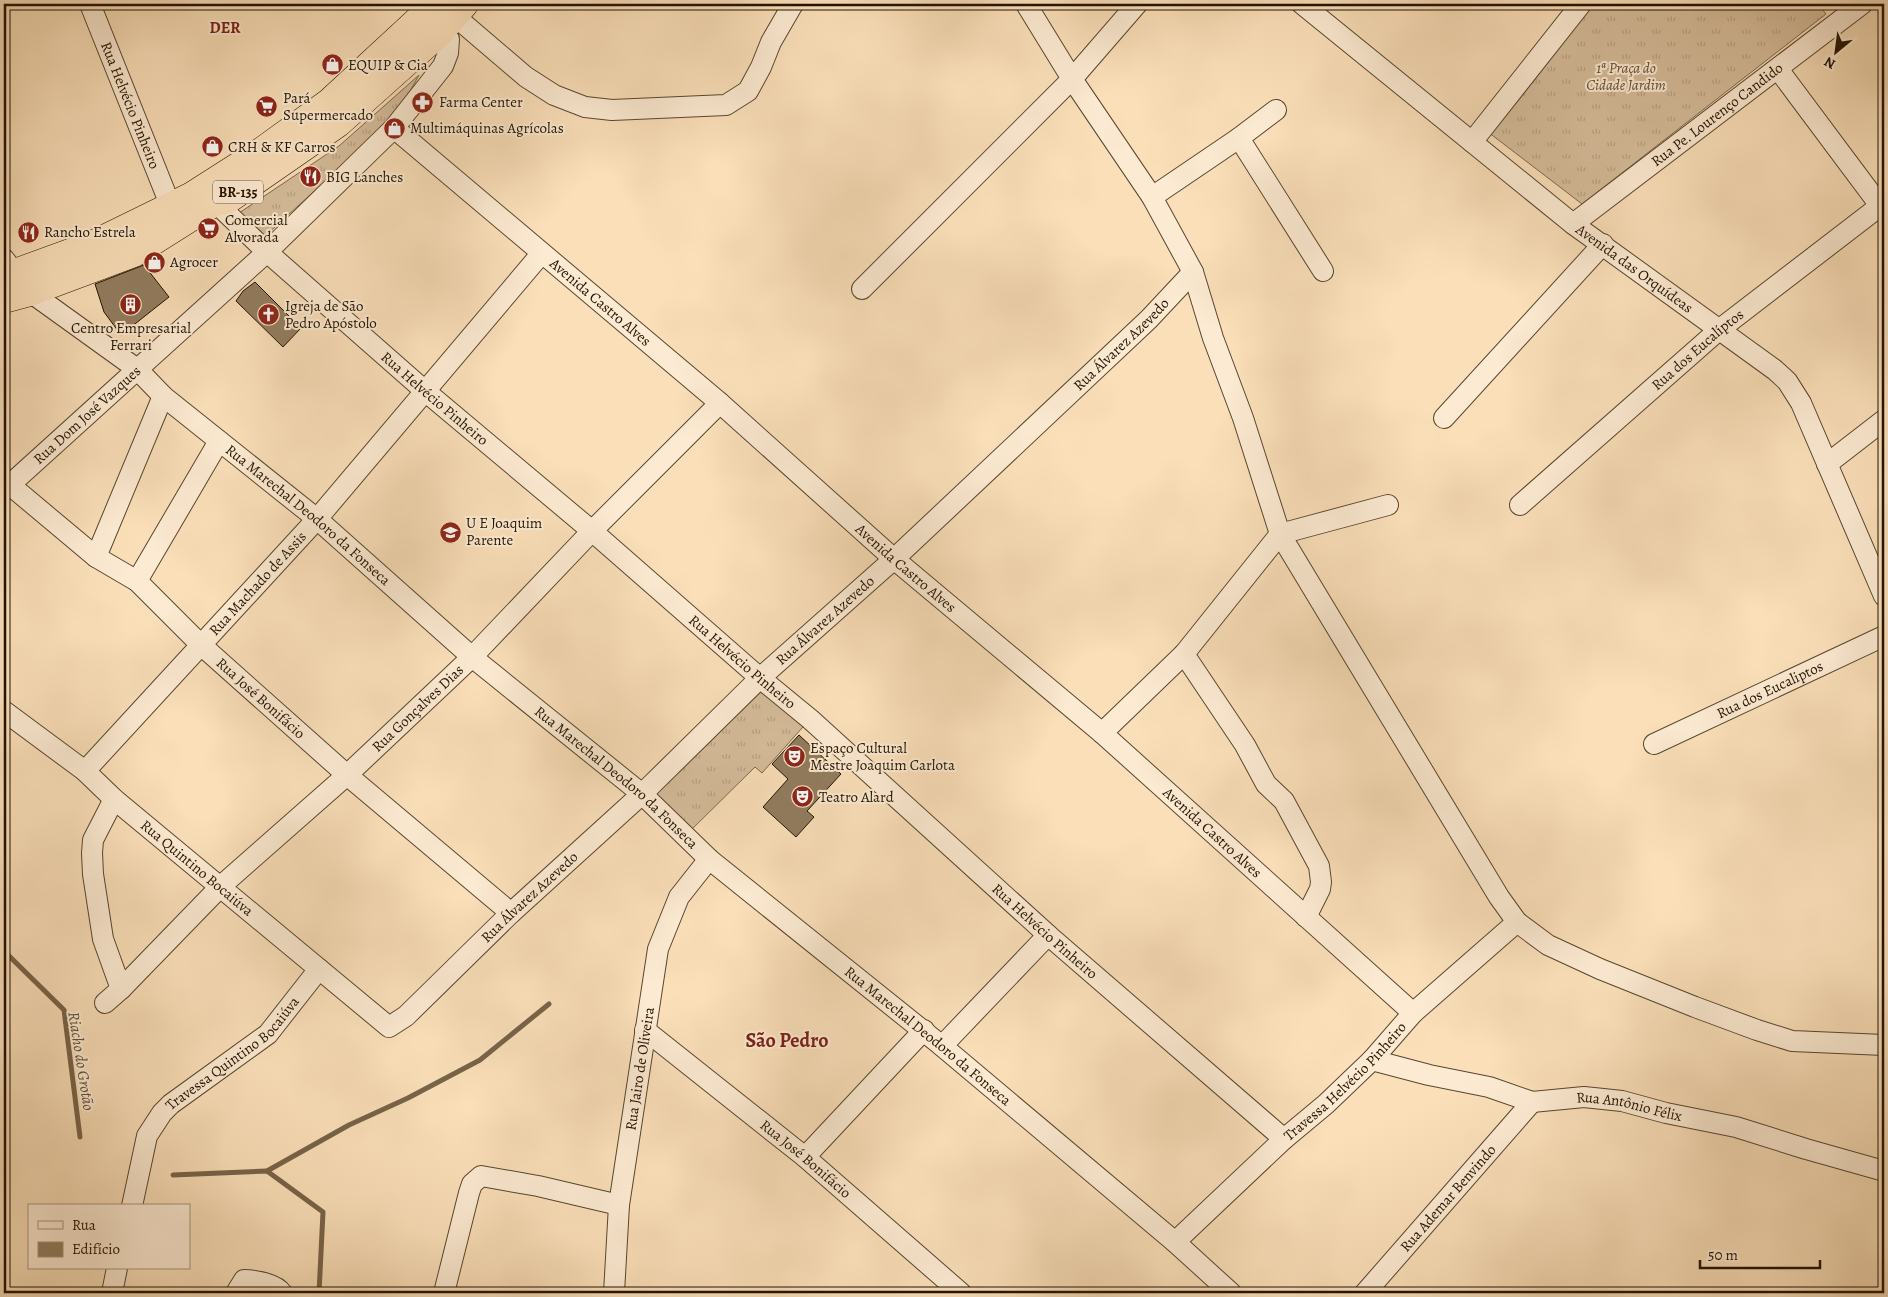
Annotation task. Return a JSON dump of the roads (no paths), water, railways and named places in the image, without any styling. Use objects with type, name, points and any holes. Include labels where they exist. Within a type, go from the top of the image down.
[{"type":"highway","name":"BR-135","points":[[13,275],[134,253],[193,202],[330,102],[443,12]]},
{"type":"highway","name":"BR-135","points":[[4,299],[13,275],[193,202]]},
{"type":"street","name":"Rua Helvécio Pinheiro","points":[[90,4],[193,202],[267,252],[426,391],[592,531],[760,678],[810,719],[1048,935],[1284,1139]]},
{"type":"street","points":[[443,12],[526,77],[554,95],[585,107],[612,110],[656,109],[726,105],[748,91],[762,67],[771,42],[793,4]]},
{"type":"street","points":[[1026,4],[1072,79],[1152,197],[1193,272],[1213,338],[1243,418],[1280,534],[1499,897],[1516,922],[1548,945],[1583,961],[1757,1030],[1792,1040],[1884,1045]]},
{"type":"street","points":[[862,289],[1072,79],[1137,4]]},
{"type":"street","name":"Avenida das Orquídeas","points":[[1302,4],[1573,224],[1755,354],[1787,381],[1801,403],[1884,596]]},
{"type":"street","points":[[1472,142],[1581,4]]},
{"type":"street","name":"Rua Pe. Lourenço Candido","points":[[1573,224],[1778,69],[1840,10],[1862,4]]},
{"type":"street","name":"Rua Dom José Vazques","points":[[7,487],[267,252],[394,128],[443,66],[448,53],[449,39],[443,12]]},
{"type":"street","points":[[1778,69],[1883,207]]},
{"type":"street","points":[[1152,197],[1239,138],[1276,110]]},
{"type":"street","name":"Avenida Castro Alves","points":[[394,128],[541,254],[720,403],[894,559],[1102,733],[1413,1013]]},
{"type":"street","points":[[1239,138],[1323,271]]},
{"type":"street","name":"Rua dos Eucalíptos","points":[[1520,505],[1720,329],[1883,207]]},
{"type":"street","points":[[1444,418],[1603,244]]},
{"type":"street","name":"Rua Machado de Assis","points":[[85,771],[317,519],[541,254]]},
{"type":"street","name":"Rua Álvarez Azevedo","points":[[389,1027],[406,1016],[512,913],[642,794],[760,678],[894,559],[1142,325],[1193,272]]},
{"type":"street","name":"Rua Marechal Deodoro da Fonseca","points":[[13,275],[137,369],[163,396],[317,519],[472,657],[642,794],[709,859],[924,1030],[1175,1242],[1231,1293]]},
{"type":"street","points":[[96,557],[163,396]]},
{"type":"street","name":"Rua Gonçalves Dias","points":[[105,1003],[121,989],[221,886],[347,775],[472,657],[592,531],[720,403]]},
{"type":"street","points":[[1827,464],[1884,420]]},
{"type":"street","points":[[138,581],[219,441]]},
{"type":"street","name":"Rua José Bonifácio","points":[[7,487],[96,557],[138,581],[200,644],[347,775],[512,913]]},
{"type":"street","points":[[1102,733],[1184,654],[1280,534],[1388,505]]},
{"type":"street","name":"Rua dos Eucaliptos","points":[[1654,744],[1884,636]]},
{"type":"street","points":[[1184,654],[1245,746],[1266,784],[1284,800],[1319,866],[1320,889],[1306,917]]},
{"type":"street","name":"Rua Quintino Bocaiúva","points":[[4,711],[85,771],[114,799],[389,1027]]},
{"type":"street","points":[[114,799],[93,840],[92,853],[93,874],[103,938],[121,989]]},
{"type":"street","name":"Rua Jairo de Oliveira","points":[[614,1293],[619,1205],[658,949],[679,897],[709,859]]},
{"type":"street","name":"Travessa Helvécio Pinheiro","points":[[1175,1242],[1284,1139],[1326,1104],[1372,1060],[1413,1013],[1516,922]]},
{"type":"street","points":[[942,1046],[1048,935]]},
{"type":"street","name":"Travessa Quintino Bocaiúva","points":[[132,1204],[147,1136],[162,1113],[171,1104],[268,1034],[320,969]]},
{"type":"street","name":"Rua José Bonifácio","points":[[645,1030],[805,1157],[961,1293]]},
{"type":"street","points":[[805,1157],[924,1030]]},
{"type":"street","name":"Rua Antônio Félix","points":[[1372,1060],[1429,1075],[1489,1087],[1532,1102],[1584,1097],[1622,1101],[1666,1113],[1736,1127],[1806,1150],[1884,1171]]},
{"type":"street","name":"Rua Ademar Benvindo","points":[[1365,1293],[1532,1102]]},
{"type":"street","points":[[444,1293],[469,1193],[472,1184],[481,1176],[538,1186],[619,1205]]},
{"type":"street","points":[[112,1293],[118,1270]]},
{"type":"street","points":[[236,1293],[244,1280],[272,1286],[282,1293]]},
{"type":"waterway","name":"Riacho do Grotão","points":[[4,951],[64,1010],[80,1137]]},
{"type":"waterway","points":[[267,1171],[349,1125],[408,1098],[480,1060],[549,1004]]},
{"type":"waterway","name":"Riacho do Grotão","points":[[173,1175],[267,1171],[323,1212],[319,1293]]},
{"type":"place","name":"EQUIP & Cia","points":[[332,65]]},
{"type":"place","name":"Farma Center","points":[[423,102]]},
{"type":"place","name":"Pará Supermercado","points":[[267,107]]},
{"type":"place","name":"Multimáquinas Agrícolas","points":[[394,128]]},
{"type":"place","name":"CRH & KF Carros","points":[[212,147]]},
{"type":"place","name":"BIG Lanches","points":[[310,177]]},
{"type":"place","name":"Comercial Alvorada","points":[[209,229]]},
{"type":"place","name":"Rancho Estrela","points":[[28,232]]},
{"type":"place","name":"Agrocer","points":[[154,262]]},
{"type":"place","name":"Centro Empresarial Ferrari","points":[[131,305]]},
{"type":"place","name":"Igreja de São Pedro Apóstolo","points":[[269,315]]},
{"type":"place","name":"U E Joaquim Parente","points":[[450,532]]},
{"type":"place","name":"Espaço Cultural Mestre Joaquim Carlota","points":[[794,757]]},
{"type":"place","name":"Teatro Alard","points":[[803,797]]},
{"type":"district","name":"DER","points":[[225,28]]},
{"type":"district","name":"São Pedro","points":[[787,1040]]},
{"type":"park label","name":"1ª Praça do Cidade Jardim","points":[[1626,76]]}]
